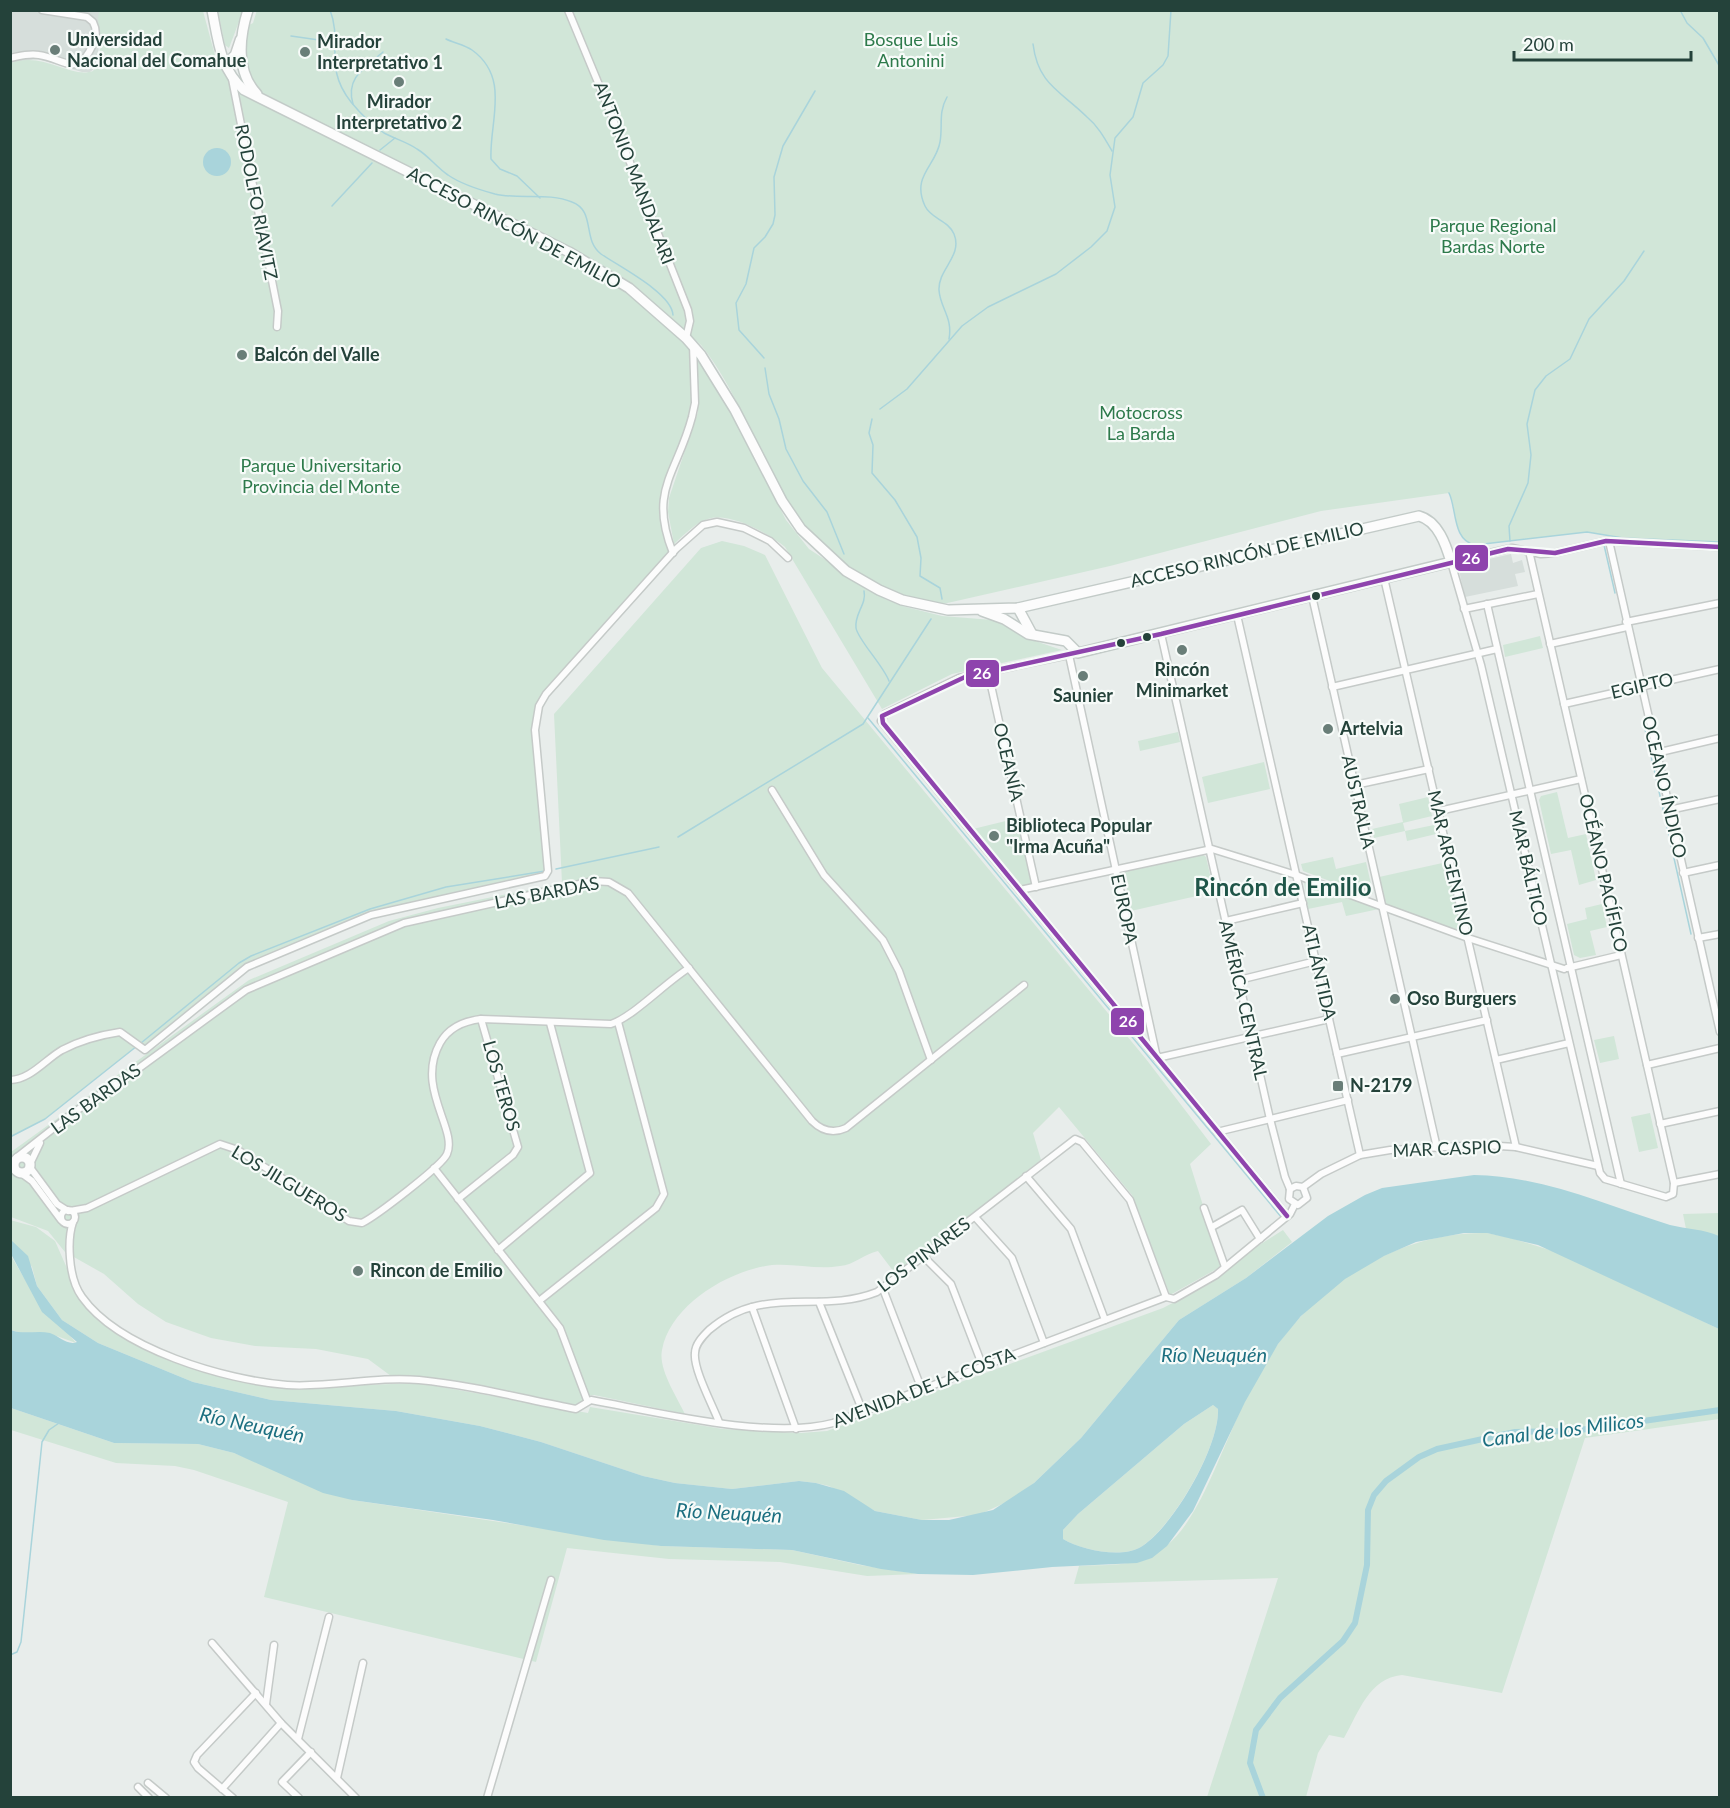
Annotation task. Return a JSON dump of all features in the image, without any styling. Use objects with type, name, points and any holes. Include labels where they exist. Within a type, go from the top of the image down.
[{"type":"main road","name":"RODOLFO RIAVITZ","points":[[212,10],[223,59],[231,77]]},
{"type":"main road","name":"RODOLFO RIAVITZ","points":[[243,24],[248,10]]},
{"type":"main road","name":"ACCESO RINCÓN DE EMILIO","points":[[243,24],[243,72],[253,90],[268,103]]},
{"type":"main road","points":[[223,59],[230,61],[233,57]]},
{"type":"main road","name":"ACCESO RINCÓN DE EMILIO","points":[[231,77],[244,90],[268,103],[569,252],[629,288],[690,341],[735,410],[787,510],[822,551],[858,578],[890,595],[936,609],[982,611],[1018,608],[1419,516],[1426,518],[1437,530],[1451,562]]},
{"type":"main road","points":[[1074,654],[1451,562]]},
{"type":"main road","points":[[1018,608],[1027,628],[1034,636]]},
{"type":"main road","name":"ACCESO RINCÓN DE EMILIO","points":[[982,611],[998,616],[1034,636],[1066,641],[1074,654]]},
{"type":"main road","points":[[25,1157],[22,1170],[14,1167],[14,1160],[25,1157]]},
{"type":"street","points":[[10,58],[37,54],[72,65],[82,62],[87,57],[96,37],[93,21],[87,17],[42,10]]},
{"type":"street","name":"ANTONIO MANDALARI","points":[[568,10],[616,125],[690,321],[695,403],[692,417],[662,497],[662,515],[673,553]]},
{"type":"street","name":"RODOLFO RIAVITZ","points":[[243,24],[233,57],[231,77],[278,311],[277,327]]},
{"type":"street","points":[[236,102],[245,94],[268,103]]},
{"type":"street","points":[[10,1080],[19,1080],[62,1050],[98,1035],[120,1032],[137,1042],[141,1050],[148,1048],[247,967],[371,915],[545,876],[548,871],[535,730],[539,706],[557,681],[595,642],[673,553],[703,525],[717,522],[756,533],[780,548],[788,558]]},
{"type":"street","points":[[1451,562],[1512,548],[1555,553],[1609,541],[1719,547]]},
{"type":"street","name":"OCEANO ÍNDICO","points":[[1609,541],[1698,938],[1716,1000],[1719,1032]]},
{"type":"street","name":"OCÉANO PACÍFICO","points":[[1529,551],[1674,1183],[1672,1195],[1664,1197],[1621,1184]]},
{"type":"street","name":"MAR BÁLTICO","points":[[1451,562],[1477,654],[1598,1166],[1601,1176],[1621,1184]]},
{"type":"street","name":"MAR ARGENTINO","points":[[1384,578],[1516,1147]]},
{"type":"street","points":[[1464,609],[1538,594]]},
{"type":"street","name":"AUSTRALIA","points":[[1312,596],[1437,1148]]},
{"type":"street","points":[[1550,644],[1719,603]]},
{"type":"street","name":"MAR BÁLTICO","points":[[1486,604],[1530,791],[1567,968],[1621,1184]]},
{"type":"street","name":"ATLÁNTIDA","points":[[1237,615],[1360,1155]]},
{"type":"street","name":"AMÉRICA CENTRAL","points":[[1161,634],[1270,1119],[1290,1189]]},
{"type":"street","points":[[1332,687],[1497,650]]},
{"type":"street","points":[[1074,654],[953,681],[907,702],[881,718],[1287,1216]]},
{"type":"street","name":"EUROPA","points":[[1074,654],[1116,869],[1157,1058]]},
{"type":"street","name":"EGIPTO","points":[[1564,704],[1719,669]]},
{"type":"street","name":"OCEANÍA","points":[[988,672],[1036,887]]},
{"type":"street","points":[[1656,753],[1719,738]]},
{"type":"street","points":[[1355,785],[1429,769]]},
{"type":"street","points":[[1438,811],[1581,779]]},
{"type":"street","points":[[772,790],[824,875],[883,940],[898,970],[931,1060]]},
{"type":"street","points":[[1669,810],[1719,799]]},
{"type":"street","points":[[1020,890],[1210,849],[1296,874],[1551,967],[1567,968],[1622,955]]},
{"type":"street","points":[[1683,873],[1719,865]]},
{"type":"street","name":"LAS BARDAS","points":[[14,1160],[42,1140],[73,1113],[131,1074],[240,993],[373,934],[418,919],[584,883],[609,882],[628,893],[812,1121],[825,1130],[836,1131],[846,1128],[1024,985]]},
{"type":"street","points":[[1226,921],[1303,903]]},
{"type":"street","points":[[1698,938],[1719,934]]},
{"type":"street","points":[[1239,980],[1316,961]]},
{"type":"street","points":[[539,1301],[656,1208],[664,1194],[618,1022],[689,968]]},
{"type":"street","points":[[1554,978],[1567,968]]},
{"type":"street","name":"LOS JILGUEROS","points":[[69,1211],[87,1208],[220,1144],[238,1150],[349,1221],[359,1224],[445,1158],[449,1146],[432,1084],[433,1060],[450,1030],[465,1022],[482,1019],[604,1025],[618,1022]]},
{"type":"street","name":"LOS TEROS","points":[[458,1199],[513,1155],[518,1147],[482,1019]]},
{"type":"street","points":[[1157,1058],[1329,1019]]},
{"type":"street","points":[[1337,1054],[1487,1020]]},
{"type":"street","points":[[498,1250],[590,1173],[550,1023]]},
{"type":"street","points":[[1496,1060],[1569,1043]]},
{"type":"street","points":[[1647,1065],[1719,1048]]},
{"type":"street","points":[[1218,1132],[1348,1100]]},
{"type":"street","points":[[1660,1124],[1719,1111]]},
{"type":"street","name":"LOS PINARES","points":[[719,1422],[696,1362],[696,1349],[707,1332],[719,1323],[752,1307],[791,1301],[854,1300],[883,1289],[1072,1140],[1078,1139],[1130,1200],[1166,1297]]},
{"type":"street","name":"LAS BARDAS","points":[[22,1170],[42,1140]]},
{"type":"street","name":"MAR CASPIO","points":[[1290,1189],[1296,1186],[1303,1187],[1322,1174],[1360,1155],[1390,1150],[1516,1147],[1598,1166]]},
{"type":"street","points":[[434,1168],[563,1333],[587,1400]]},
{"type":"street","points":[[22,1170],[57,1203],[69,1211],[74,1221],[63,1222],[62,1213],[69,1211]]},
{"type":"street","name":"AVENIDA DE LA COSTA","points":[[22,1170],[63,1222],[75,1284],[89,1306],[111,1325],[149,1347],[178,1360],[281,1384],[411,1380],[576,1409],[581,1408],[587,1400],[719,1422],[796,1428],[826,1425],[1166,1297],[1174,1299],[1203,1284],[1226,1267],[1287,1216],[1295,1204]]},
{"type":"street","points":[[1674,1183],[1719,1174]]},
{"type":"street","points":[[1026,1176],[1071,1229],[1105,1320]]},
{"type":"street","points":[[1290,1189],[1289,1199],[1295,1204],[1304,1203],[1307,1198],[1303,1187]]},
{"type":"street","name":"LOS JILGUEROS","points":[[74,1221],[87,1208]]},
{"type":"street","points":[[1204,1208],[1226,1267]]},
{"type":"street","points":[[1212,1227],[1242,1210],[1260,1239]]},
{"type":"street","points":[[975,1217],[1012,1258],[1044,1343]]},
{"type":"street","name":"AVENIDA DE LA COSTA","points":[[69,1245],[74,1221]]},
{"type":"street","points":[[924,1257],[951,1284],[983,1366]]},
{"type":"street","points":[[883,1289],[922,1390]]},
{"type":"street","points":[[819,1302],[863,1412]]},
{"type":"street","points":[[752,1307],[796,1428]]},
{"type":"street","points":[[487,1797],[550,1580]]},
{"type":"street","points":[[298,1739],[329,1617]]},
{"type":"street","points":[[212,1643],[281,1723],[356,1797]]},
{"type":"street","points":[[266,1704],[274,1645]]},
{"type":"street","points":[[337,1778],[363,1663]]},
{"type":"street","points":[[233,1797],[194,1762],[197,1755],[256,1693]]},
{"type":"street","points":[[222,1789],[281,1723]]},
{"type":"street","points":[[299,1797],[282,1782],[311,1752]]},
{"type":"street","points":[[148,1783],[166,1797]]},
{"type":"street","points":[[138,1787],[149,1797]]},
{"type":"shaded area","name":"Universidad Nacional del Comahue","points":[[11,11],[99,11],[100,41],[95,68],[90,72],[82,72],[38,59],[11,63]]},
{"type":"shaded area","points":[[1511,554],[1513,563],[1522,560],[1525,572],[1515,574],[1518,586],[1465,597],[1458,566]]},
{"type":"green space","name":"Parque Regional Bardas Norte","points":[[257,10],[1719,11],[1719,542],[1623,538],[1587,532],[1475,545],[1462,537],[1459,531],[1449,493],[1321,511],[1110,566],[943,604],[925,603],[898,595],[854,571],[809,534],[775,481],[730,389],[701,345],[627,280],[581,253],[260,94],[247,70],[245,53],[247,26],[253,23]]},
{"type":"green space","name":"Parque Universitario Provincia del Monte","points":[[99,11],[203,11],[216,59],[236,83],[618,280],[693,345],[695,403],[662,497],[673,553],[546,694],[535,730],[547,873],[371,915],[247,967],[148,1048],[138,1045],[45,1119],[11,1137],[11,63],[34,60],[75,71],[93,71],[100,49]]},
{"type":"green space","points":[[218,11],[243,11],[229,48],[225,45]]},
{"type":"green space","points":[[697,359],[731,411],[786,520],[809,549],[885,599],[902,606],[942,616],[993,620],[1032,640],[1062,650],[952,674],[882,709],[785,547],[748,525],[727,518],[708,519],[699,523],[674,544],[668,512],[669,498],[698,412]]},
{"type":"green space","points":[[722,541],[744,546],[765,555],[822,668],[1146,1059],[1211,1144],[1190,1164],[1222,1266],[1170,1295],[1132,1195],[1059,1107],[1033,1133],[1041,1160],[905,1266],[894,1272],[878,1251],[850,1264],[840,1266],[772,1265],[755,1268],[720,1282],[704,1292],[677,1318],[667,1334],[662,1350],[665,1374],[685,1414],[594,1395],[587,1396],[577,1406],[418,1378],[391,1376],[368,1359],[316,1349],[255,1346],[211,1338],[166,1322],[138,1304],[104,1274],[65,1252],[48,1231],[11,1217],[11,1152],[249,980],[389,921],[438,908],[562,883],[554,714],[701,548]]},
{"type":"green space","points":[[1540,636],[1543,648],[1505,657],[1503,645]]},
{"type":"green space","points":[[1178,732],[1180,742],[1140,751],[1138,741]]},
{"type":"green space","points":[[1264,762],[1270,789],[1208,803],[1202,777]]},
{"type":"green space","points":[[1557,792],[1568,838],[1586,834],[1596,880],[1579,885],[1571,850],[1551,854],[1539,800],[1541,796]]},
{"type":"green space","points":[[1428,797],[1432,816],[1403,823],[1405,831],[1374,838],[1372,829],[1403,822],[1399,804]]},
{"type":"green space","points":[[1018,818],[1033,885],[1021,887],[973,829]]},
{"type":"green space","points":[[1434,825],[1436,834],[1407,841],[1405,831]]},
{"type":"green space","points":[[1203,855],[1206,857],[1214,892],[1131,911],[1124,872]]},
{"type":"green space","points":[[1333,857],[1336,869],[1366,862],[1373,893],[1370,896],[1303,871],[1301,864]]},
{"type":"green space","points":[[1447,862],[1461,926],[1459,931],[1386,904],[1379,877]]},
{"type":"green space","points":[[1304,881],[1379,909],[1346,916],[1342,902],[1308,909]]},
{"type":"green space","points":[[1602,904],[1607,927],[1590,931],[1596,955],[1580,958],[1574,955],[1567,924],[1587,919],[1585,908]]},
{"type":"green space","points":[[1614,1036],[1619,1059],[1600,1063],[1594,1040]]},
{"type":"green space","points":[[1650,1113],[1658,1148],[1639,1152],[1631,1117]]},
{"type":"green space","points":[[1719,1213],[1719,1236],[1686,1229],[1683,1214]]},
{"type":"green space","points":[[10,1220],[36,1227],[55,1241],[81,1300],[101,1320],[151,1352],[173,1362],[284,1388],[419,1383],[588,1413],[590,1407],[723,1429],[801,1433],[827,1431],[1163,1308],[1209,1284],[1256,1247],[1283,1230],[1292,1242],[1246,1278],[1179,1320],[1081,1438],[1034,1483],[1009,1501],[978,1515],[922,1520],[875,1511],[829,1486],[816,1483],[799,1481],[732,1489],[675,1483],[643,1476],[541,1442],[480,1426],[396,1411],[271,1400],[193,1382],[98,1343],[62,1320],[37,1286],[32,1267],[11,1240]]},
{"type":"green space","points":[[1487,1233],[1556,1252],[1719,1329],[1719,1419],[1585,1438],[1502,1693],[1402,1675],[1391,1678],[1381,1682],[1373,1689],[1360,1707],[1344,1738],[1329,1735],[1318,1753],[1306,1797],[1207,1797],[1278,1578],[1074,1584],[1079,1566],[1124,1564],[1145,1558],[1166,1546],[1177,1536],[1204,1493],[1241,1409],[1264,1364],[1297,1320],[1319,1299],[1344,1279],[1397,1250],[1426,1240],[1456,1234]]},
{"type":"green space","points":[[10,1254],[27,1283],[76,1343],[54,1335],[25,1334],[11,1330]]},
{"type":"green space","points":[[1213,1405],[1218,1409],[1216,1425],[1202,1464],[1179,1506],[1152,1538],[1139,1548],[1122,1552],[1090,1549],[1063,1539],[1063,1530],[1078,1514],[1184,1424]]},
{"type":"green space","points":[[11,1408],[114,1443],[198,1444],[234,1453],[352,1500],[661,1546],[792,1550],[860,1565],[918,1574],[867,1576],[780,1562],[669,1559],[567,1548],[536,1662],[264,1597],[288,1502],[194,1470],[175,1466],[116,1463],[11,1430]]},
{"type":"water","points":[[217,148],[227,152],[231,162],[227,172],[217,176],[207,172],[203,162],[207,152]]},
{"type":"water","name":"Río Neuquén","points":[[1474,1175],[1525,1180],[1574,1193],[1670,1225],[1701,1230],[1719,1236],[1719,1329],[1538,1245],[1487,1233],[1464,1233],[1416,1242],[1384,1256],[1345,1279],[1301,1316],[1278,1344],[1245,1402],[1193,1511],[1167,1546],[1152,1558],[1137,1563],[1052,1567],[973,1575],[918,1574],[881,1569],[792,1550],[661,1546],[604,1540],[493,1520],[352,1500],[323,1493],[234,1453],[198,1444],[114,1443],[11,1408],[11,1330],[50,1333],[67,1342],[77,1342],[42,1312],[11,1254],[11,1240],[28,1256],[37,1286],[62,1320],[98,1343],[193,1382],[271,1400],[396,1411],[480,1426],[541,1442],[643,1476],[675,1483],[732,1489],[799,1481],[816,1483],[844,1491],[875,1511],[922,1520],[949,1520],[993,1510],[1034,1483],[1081,1438],[1179,1320],[1246,1278],[1328,1216],[1382,1188]],"holes":[[[1213,1405],[1218,1409],[1217,1425],[1211,1444],[1192,1486],[1166,1524],[1152,1538],[1139,1548],[1122,1552],[1090,1549],[1063,1539],[1063,1530],[1078,1514],[1184,1424]]]},
{"type":"waterway","points":[[330,10],[335,33],[335,66],[338,78],[351,102],[362,115],[384,133],[421,152],[440,169],[459,181],[495,194],[553,197],[579,206],[587,219],[595,248],[654,289],[664,298],[673,315]]},
{"type":"waterway","points":[[880,409],[907,389],[962,326],[988,307],[1056,274],[1091,247],[1107,231],[1115,207],[1110,175],[1115,138],[1133,117],[1143,83],[1163,65],[1168,56],[1171,10]]},
{"type":"waterway","points":[[1680,10],[1687,23],[1703,38],[1720,67]]},
{"type":"waterway","points":[[291,36],[333,42]]},
{"type":"waterway","points":[[446,39],[472,50],[484,61],[491,74],[495,87],[491,159],[500,169],[517,176],[540,198]]},
{"type":"waterway","points":[[1033,44],[1036,58],[1045,78],[1095,124],[1112,151]]},
{"type":"waterway","points":[[353,104],[351,95],[354,80],[383,52]]},
{"type":"waterway","points":[[764,358],[739,330],[736,303],[746,284],[754,248],[773,224],[775,215],[774,177],[783,146],[815,91]]},
{"type":"waterway","points":[[947,97],[941,119],[938,150],[923,179],[921,196],[931,214],[951,229],[956,242],[953,256],[942,275],[939,290],[948,319],[949,339]]},
{"type":"waterway","points":[[380,150],[395,138]]},
{"type":"waterway","points":[[332,206],[372,163]]},
{"type":"waterway","points":[[1510,541],[1509,526],[1528,483],[1531,455],[1527,424],[1535,390],[1546,376],[1570,359],[1589,319],[1624,281],[1644,251]]},
{"type":"waterway","points":[[765,368],[769,394],[779,419],[786,449],[803,481],[827,512],[844,554]]},
{"type":"waterway","points":[[872,419],[869,433],[873,445],[872,473],[895,500],[917,537],[921,558],[920,576],[940,588],[942,599]]},
{"type":"waterway","points":[[1449,493],[1459,531],[1462,537],[1475,545],[1587,532],[1623,538],[1720,542]]},
{"type":"waterway","points":[[1604,545],[1615,593]]},
{"type":"waterway","points":[[864,591],[864,600],[856,628],[889,681]]},
{"type":"waterway","points":[[678,837],[863,724],[931,619]]},
{"type":"waterway","points":[[868,718],[1282,1218]]},
{"type":"waterway","points":[[1643,720],[1691,934]]},
{"type":"waterway","points":[[556,869],[659,847]]},
{"type":"waterway","points":[[141,1043],[239,963],[251,956],[370,909],[446,887],[545,871]]},
{"type":"waterway","points":[[10,1137],[45,1119],[137,1046]]},
{"type":"waterway","name":"Canal de los Milicos","points":[[1263,1798],[1250,1763],[1256,1730],[1280,1698],[1343,1641],[1355,1623],[1367,1565],[1368,1510],[1374,1495],[1386,1481],[1419,1457],[1437,1449],[1515,1432],[1573,1431],[1720,1410]]},
{"type":"waterway","points":[[10,1655],[17,1652],[21,1642],[42,1442],[49,1430],[59,1423]]},
{"type":"transit line","name":"26","points":[[1287,1216],[883,723],[882,716],[965,677],[1161,634],[1508,549],[1555,553],[1606,541],[1720,547]]},
{"type":"place","name":"Universidad Nacional del Comahue","points":[[55,50]]},
{"type":"place","name":"Mirador Interpretativo 1","points":[[305,52]]},
{"type":"place","name":"Mirador Interpretativo 2","points":[[399,82]]},
{"type":"place","name":"Balcón del Valle","points":[[242,355]]},
{"type":"place","name":"Rincón Minimarket","points":[[1182,650]]},
{"type":"place","name":"Saunier","points":[[1083,676]]},
{"type":"place","name":"Artelvia","points":[[1328,729]]},
{"type":"place","name":"Biblioteca Popular \"Irma Acuña\"","points":[[994,836]]},
{"type":"place","name":"Oso Burguers","points":[[1395,999]]},
{"type":"place","name":"N-2179","points":[[1338,1086]]},
{"type":"place","name":"Rincon de Emilio","points":[[358,1271]]},
{"type":"district","name":"Rincón de Emilio","points":[[1283,888]]},
{"type":"park label","name":"Bosque Luis Antonini","points":[[911,50]]},
{"type":"park label","name":"Motocross La Barda","points":[[1141,423]]}]
